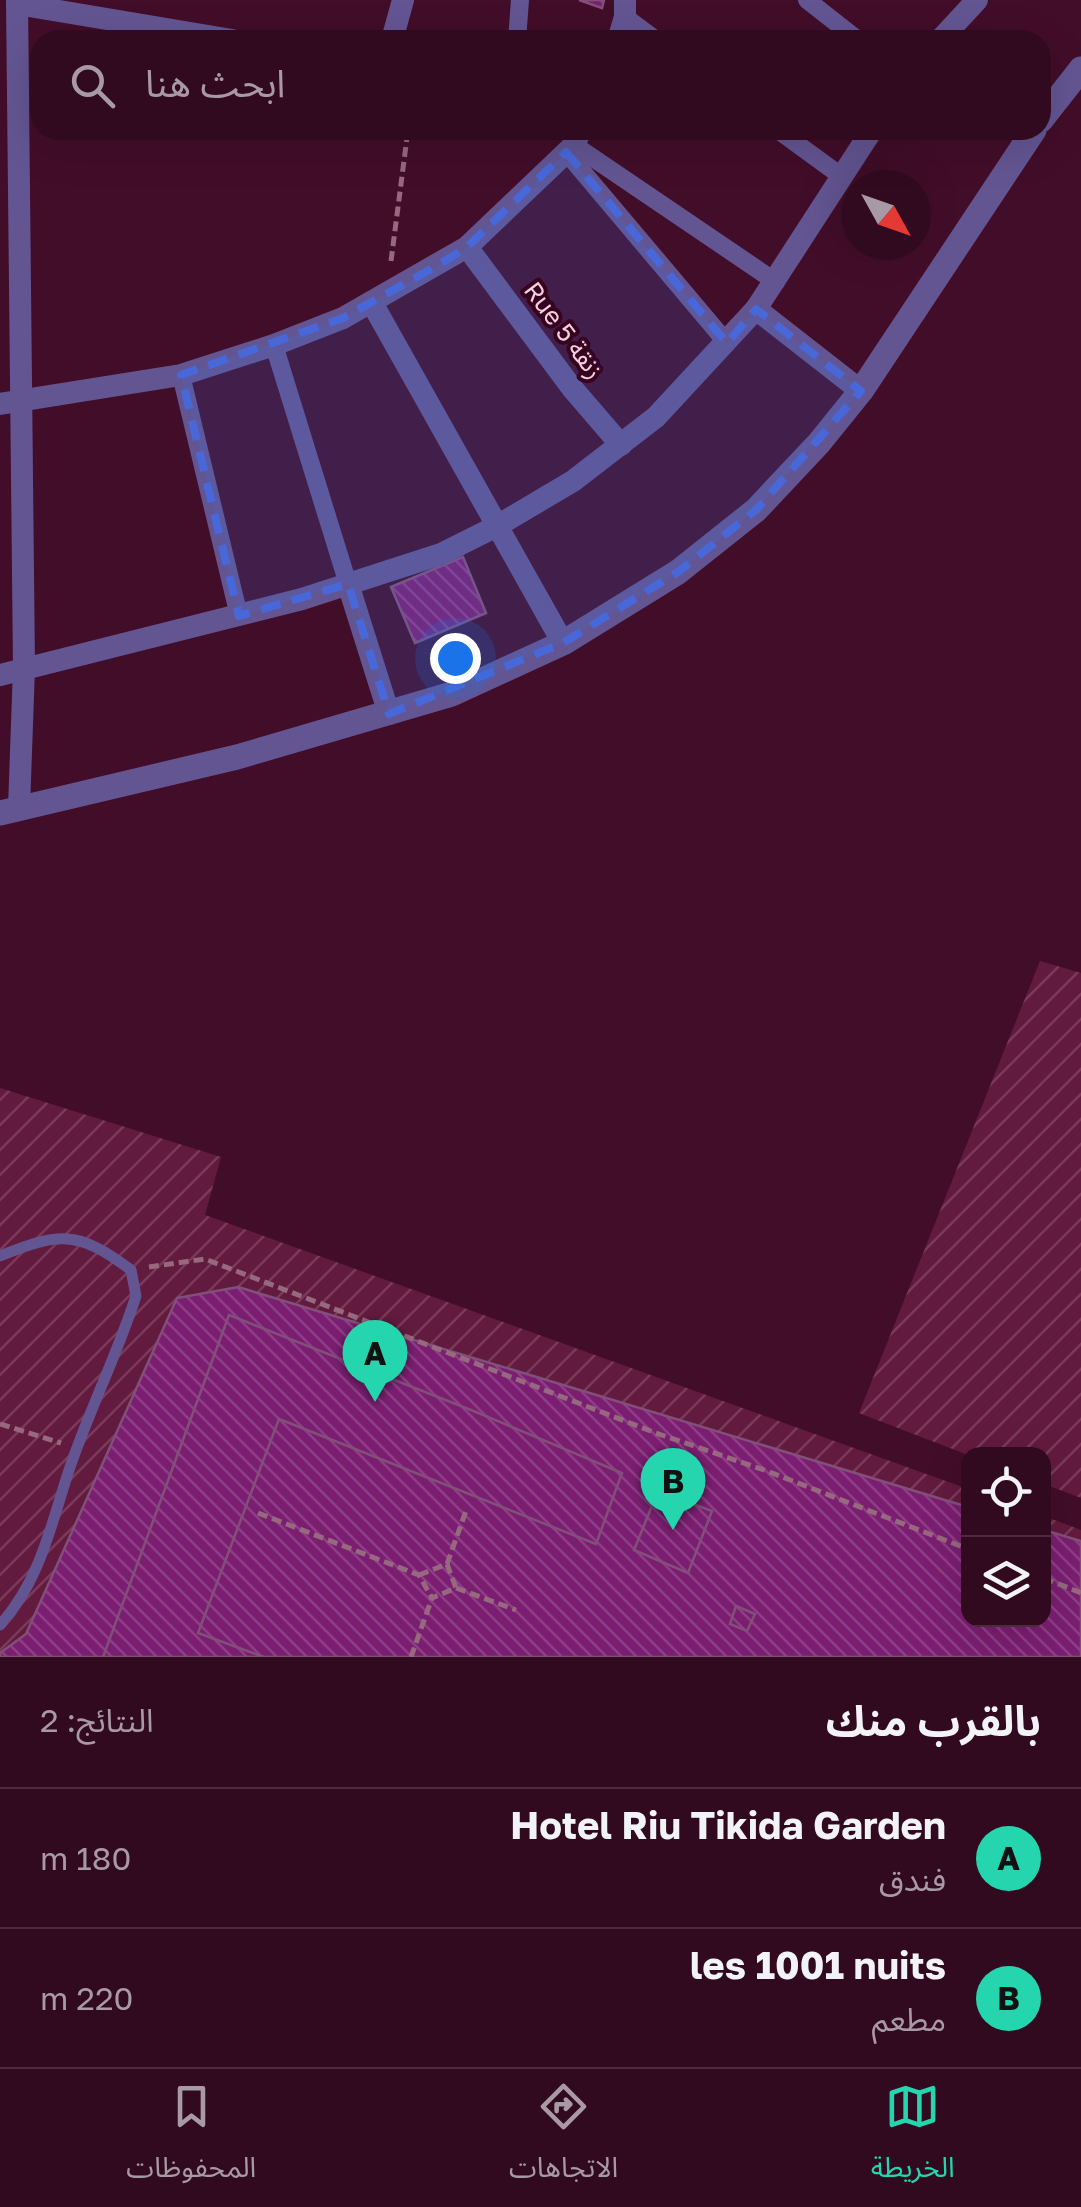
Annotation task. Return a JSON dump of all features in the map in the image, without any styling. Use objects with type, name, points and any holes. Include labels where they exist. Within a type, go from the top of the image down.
[{"type":"street","points":[[395,30],[403,0]]},
{"type":"street","points":[[518,30],[520,0]]},
{"type":"street","points":[[807,0],[845,30]]},
{"type":"street","points":[[949,30],[975,1]]},
{"type":"street","points":[[175,30],[17,2],[8,57],[10,402],[24,668],[9,811],[237,757],[452,694],[564,643],[678,572],[756,510],[820,443],[861,391],[1027,140]]},
{"type":"street","points":[[1051,107],[1081,69]]},
{"type":"street","points":[[0,674],[239,616],[441,554],[572,481],[656,417],[727,343],[776,282],[841,176],[792,140]]},
{"type":"street","points":[[845,170],[865,140]]},
{"type":"street","points":[[10,402],[182,375],[274,345],[379,299],[467,247],[573,142]]},
{"type":"street","points":[[573,142],[776,282]]},
{"type":"street","points":[[573,142],[727,343]]},
{"type":"street","name":"Rue 5 زنقة","points":[[467,247],[572,388],[621,445]]},
{"type":"street","points":[[379,299],[497,526],[564,643]]},
{"type":"street","points":[[756,309],[861,391]]},
{"type":"street","points":[[274,345],[389,714]]},
{"type":"street","points":[[182,375],[239,616]]},
{"type":"lane","points":[[0,1256],[52,1238],[72,1237],[131,1270],[136,1296],[34,1576],[24,1596],[0,1625]]},
{"type":"path","points":[[379,299],[406,140]]},
{"type":"path","points":[[131,1270],[204,1258],[961,1546]]},
{"type":"path","points":[[0,1424],[78,1448]]},
{"type":"path","points":[[456,1588],[447,1564],[467,1508]]},
{"type":"path","points":[[258,1513],[419,1575],[432,1598]]},
{"type":"path","points":[[419,1575],[447,1564]]},
{"type":"path","points":[[1051,1581],[1081,1593]]},
{"type":"path","points":[[410,1657],[432,1598],[456,1588],[516,1610]]},
{"type":"highlighted area","points":[[566,152],[727,343],[756,309],[861,391],[756,510],[678,572],[563,643],[389,714],[348,584],[239,616],[181,375],[343,318],[433,268],[467,247]]},
{"type":"shaded area","points":[[1040,961],[1081,973],[1081,1498],[1051,1487],[1051,1447],[961,1447],[961,1452],[859,1413]]},
{"type":"shaded area","points":[[0,1088],[221,1157],[205,1215],[961,1486],[961,1627],[1051,1627],[1051,1519],[1081,1530],[1081,1657],[0,1657]]},
{"type":"building","points":[[579,0],[604,0],[602,8]]},
{"type":"building","points":[[463,557],[486,613],[415,643],[391,587]]},
{"type":"building","points":[[238,1287],[961,1505],[961,1627],[1051,1627],[1051,1532],[1081,1541],[1081,1657],[0,1657],[26,1634],[177,1298]]},
{"type":"building","points":[[229,1315],[622,1473],[596,1544],[279,1419],[198,1633],[264,1657],[103,1657]]},
{"type":"building","points":[[658,1491],[712,1511],[688,1573],[634,1550]]},
{"type":"building","points":[[736,1606],[755,1614],[747,1631],[730,1624]]},
{"type":"place","name":"Hotel Riu Tikida Garden","points":[[375,1402]]},
{"type":"place","name":"les 1001 nuits","points":[[673,1530]]}]
